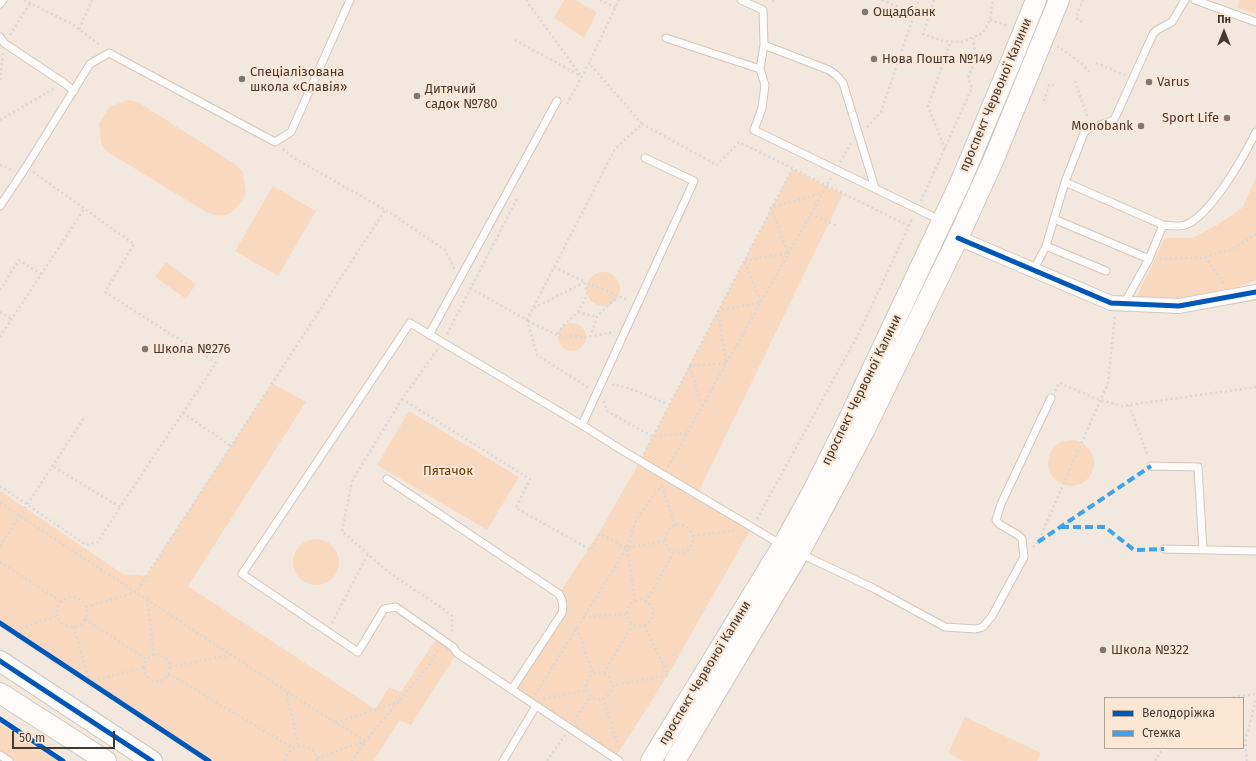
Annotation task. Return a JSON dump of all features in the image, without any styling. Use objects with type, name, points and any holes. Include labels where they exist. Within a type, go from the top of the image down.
[{"type":"main road","name":"проспект Червоної Калини","points":[[675,761],[791,549],[813,491],[846,425],[942,221],[1013,58],[1036,0]]},
{"type":"main road","name":"проспект Червоної Калини","points":[[651,761],[791,549],[864,431],[958,238],[996,154],[1059,0]]},
{"type":"main road","points":[[0,661],[152,761]]},
{"type":"main road","points":[[3,697],[106,761]]},
{"type":"street","points":[[958,238],[1120,308],[1178,306],[1256,292]]},
{"type":"lane","points":[[0,4],[3,0]]},
{"type":"lane","points":[[0,206],[74,92],[90,64],[109,53],[274,142],[291,132],[350,0]]},
{"type":"lane","points":[[741,0],[763,10],[764,45],[760,69],[765,86],[762,108],[754,130],[942,221]]},
{"type":"lane","points":[[1032,271],[1046,246],[1065,182],[1084,133],[1091,128],[1114,120],[1153,34],[1157,30],[1172,22],[1185,0]]},
{"type":"lane","points":[[1195,0],[1256,22]]},
{"type":"lane","points":[[666,38],[760,69]]},
{"type":"lane","points":[[2,40],[64,83],[74,92]]},
{"type":"lane","points":[[764,45],[829,70],[836,75],[845,87],[874,188]]},
{"type":"lane","points":[[429,335],[558,101]]},
{"type":"lane","points":[[1065,182],[1163,225],[1186,225],[1199,216],[1216,198],[1256,132]]},
{"type":"lane","points":[[582,425],[694,181],[645,158]]},
{"type":"lane","points":[[1054,219],[1149,259]]},
{"type":"lane","points":[[1120,308],[1149,259],[1163,225]]},
{"type":"lane","points":[[1046,246],[1106,271]]},
{"type":"lane","points":[[619,761],[457,653],[453,647],[396,607],[384,609],[358,652],[242,574],[410,323],[752,527],[791,549],[873,588],[946,627],[976,629],[983,626],[992,616],[1024,557],[1022,539],[999,524],[996,517],[1051,398]]},
{"type":"lane","points":[[1151,466],[1198,467],[1203,550]]},
{"type":"lane","points":[[388,479],[561,597],[563,603],[562,613],[512,689]]},
{"type":"lane","points":[[1164,549],[1256,551]]},
{"type":"lane","points":[[503,761],[533,704]]},
{"type":"lane","points":[[0,755],[9,761]]},
{"type":"path","points":[[24,0],[72,24],[109,53]]},
{"type":"path","points":[[79,29],[92,0]]},
{"type":"path","points":[[515,40],[581,76],[526,0]]},
{"type":"path","points":[[600,0],[615,7]]},
{"type":"path","points":[[882,0],[928,19]]},
{"type":"path","points":[[533,704],[577,628],[627,548],[637,518],[662,485],[664,475],[687,433],[850,144],[881,112],[919,0]]},
{"type":"path","points":[[934,0],[923,34],[943,41],[962,42],[983,33],[990,20],[993,0]]},
{"type":"path","points":[[1082,22],[1076,18],[1083,0]]},
{"type":"path","points":[[0,80],[2,40],[30,3]]},
{"type":"path","points":[[990,20],[1008,26]]},
{"type":"path","points":[[692,536],[752,527],[860,331],[945,149],[972,88],[968,78],[976,58],[973,38]]},
{"type":"path","points":[[945,149],[928,106],[951,41]]},
{"type":"path","points":[[1051,42],[1080,63],[1089,72]]},
{"type":"path","points":[[588,62],[642,124],[717,165],[739,142],[909,226]]},
{"type":"path","points":[[1096,63],[1132,79]]},
{"type":"path","points":[[1075,81],[1091,128]]},
{"type":"path","points":[[0,120],[64,83]]},
{"type":"path","points":[[1044,101],[1050,85],[1055,85]]},
{"type":"path","points":[[642,124],[614,149],[527,320],[537,355],[597,392],[602,397],[607,411],[653,437],[687,433]]},
{"type":"path","points":[[274,142],[294,158],[385,210],[444,250],[460,279]]},
{"type":"path","points":[[0,486],[86,545],[98,542],[216,363],[105,292],[134,244],[26,167]]},
{"type":"path","points":[[640,461],[792,169]]},
{"type":"path","points":[[771,208],[822,193]]},
{"type":"path","points":[[771,208],[788,253]]},
{"type":"path","points":[[0,337],[84,209]]},
{"type":"path","points":[[86,607],[136,592],[385,210]]},
{"type":"path","points":[[811,214],[837,226]]},
{"type":"path","points":[[1149,259],[1205,257],[1233,249],[1256,234]]},
{"type":"path","points":[[744,261],[788,253]]},
{"type":"path","points":[[1205,257],[1225,284]]},
{"type":"path","points":[[0,290],[19,260],[41,274]]},
{"type":"path","points":[[744,261],[761,302]]},
{"type":"path","points":[[554,267],[637,304]]},
{"type":"path","points":[[533,308],[585,282]]},
{"type":"path","points":[[558,335],[564,325],[578,312],[588,295],[585,282]]},
{"type":"path","points":[[470,288],[527,320],[558,335],[590,337],[625,330]]},
{"type":"path","points":[[590,337],[597,317],[618,297]]},
{"type":"path","points":[[718,311],[761,302]]},
{"type":"path","points":[[1024,557],[1038,542],[1108,383],[1120,308]]},
{"type":"path","points":[[718,311],[726,363]]},
{"type":"path","points":[[0,312],[11,319]]},
{"type":"path","points":[[578,312],[597,317]]},
{"type":"path","points":[[690,366],[726,363]]},
{"type":"path","points":[[690,366],[702,406]]},
{"type":"path","points":[[1051,398],[1059,383],[1100,400],[1122,406],[1256,387]]},
{"type":"path","points":[[609,388],[614,384],[637,391],[670,405]]},
{"type":"path","points":[[453,647],[452,616],[388,572],[342,531],[352,481],[402,399],[530,479],[516,508],[591,550],[600,534],[627,548],[665,541]]},
{"type":"path","points":[[1129,405],[1151,466]]},
{"type":"path","points":[[183,413],[231,446]]},
{"type":"path","points":[[0,546],[84,418]]},
{"type":"path","points":[[52,466],[120,507]]},
{"type":"path","points":[[662,485],[674,526]]},
{"type":"path","points":[[0,503],[286,692],[365,741]]},
{"type":"path","points":[[680,525],[686,527],[692,536],[690,547],[682,553],[674,552],[668,548],[665,541],[666,533],[674,526],[680,525]]},
{"type":"path","points":[[627,548],[635,601]]},
{"type":"path","points":[[646,602],[674,552]]},
{"type":"path","points":[[328,632],[368,554]]},
{"type":"path","points":[[0,562],[60,601]]},
{"type":"path","points":[[75,596],[80,598],[86,607],[87,611],[85,619],[82,623],[74,627],[70,627],[62,623],[57,616],[56,610],[60,601],[65,598],[75,596]]},
{"type":"path","points":[[147,600],[154,656]]},
{"type":"path","points":[[640,600],[646,602],[652,609],[653,613],[650,622],[644,625],[636,626],[628,619],[626,614],[627,609],[630,604],[635,601],[640,600]]},
{"type":"path","points":[[584,617],[626,614]]},
{"type":"path","points":[[19,635],[14,630],[57,616]]},
{"type":"path","points":[[85,619],[147,660]]},
{"type":"path","points":[[604,673],[630,629],[631,623]]},
{"type":"path","points":[[612,686],[668,675],[644,625]]},
{"type":"path","points":[[74,627],[88,678]]},
{"type":"path","points":[[577,628],[593,674]]},
{"type":"path","points":[[352,761],[365,741],[430,664],[443,640]]},
{"type":"path","points":[[170,667],[230,654]]},
{"type":"path","points":[[157,655],[165,658],[170,667],[168,675],[162,681],[153,681],[146,675],[144,667],[147,660],[154,656],[157,655]]},
{"type":"path","points":[[81,677],[93,683],[144,667]]},
{"type":"path","points":[[599,672],[604,673],[608,676],[612,686],[611,691],[603,698],[593,698],[586,690],[585,684],[587,679],[593,674],[599,672]]},
{"type":"path","points":[[168,675],[174,677],[293,748]]},
{"type":"path","points":[[533,704],[586,690]]},
{"type":"path","points":[[286,692],[298,744],[296,747]]},
{"type":"path","points":[[1235,697],[1256,694]]},
{"type":"path","points":[[603,698],[620,751]]},
{"type":"path","points":[[1247,761],[1245,742],[1256,699]]},
{"type":"path","points":[[336,723],[400,700]]},
{"type":"path","points":[[285,761],[286,756],[293,748],[296,747],[301,746],[311,749],[317,759],[365,741]]},
{"type":"path","points":[[1155,761],[1162,749]]},
{"type":"green space","points":[[564,0],[575,0],[597,12],[584,38],[554,18]]},
{"type":"green space","points":[[1239,0],[1256,0],[1256,14],[1238,8]]},
{"type":"green space","points":[[129,100],[138,102],[235,164],[243,172],[246,194],[234,210],[226,215],[220,216],[206,212],[106,151],[101,143],[99,123],[110,106]]},
{"type":"green space","points":[[792,169],[843,194],[698,493],[752,527],[668,675],[615,758],[512,689],[562,613],[559,594],[601,529],[640,461]]},
{"type":"green space","points":[[1256,178],[1256,280],[1228,290],[1190,298],[1169,300],[1136,298],[1164,238],[1192,238],[1217,225],[1242,208]]},
{"type":"green space","points":[[273,186],[316,211],[278,276],[235,251]]},
{"type":"green space","points":[[166,262],[196,284],[186,299],[155,277]]},
{"type":"green space","points":[[600,272],[606,272],[615,277],[619,283],[619,295],[615,301],[606,306],[600,306],[591,301],[586,292],[586,286],[591,277]]},
{"type":"green space","points":[[572,323],[582,327],[586,337],[582,347],[572,351],[562,347],[558,337],[562,327]]},
{"type":"green space","points":[[272,383],[306,402],[188,586],[375,709],[389,687],[401,692],[438,636],[457,653],[411,725],[400,720],[374,760],[375,761],[214,761],[0,620],[0,491],[123,574],[146,576]]},
{"type":"green space","name":"Пятачок","points":[[409,411],[519,477],[487,530],[377,465]]},
{"type":"green space","points":[[1066,440],[1076,440],[1084,444],[1090,450],[1094,458],[1094,468],[1090,476],[1084,482],[1076,486],[1066,486],[1058,482],[1052,476],[1048,468],[1048,458],[1052,450],[1058,444]]},
{"type":"green space","points":[[311,539],[321,539],[329,543],[335,549],[339,557],[339,567],[335,575],[329,581],[321,585],[311,585],[303,581],[297,575],[293,567],[293,557],[297,549],[303,543]]},
{"type":"green space","points":[[965,717],[1041,753],[1037,761],[964,761],[948,753]]},
{"type":"green space","points":[[0,724],[57,761],[9,761],[0,755]]},
{"type":"marked path","points":[[1038,542],[1151,466]]},
{"type":"marked path","points":[[1061,527],[1105,527],[1134,550],[1164,549]]},
{"type":"cycle path","points":[[958,238],[1111,303],[1179,306],[1256,292]]},
{"type":"cycle path","points":[[0,623],[209,761]]},
{"type":"cycle path","points":[[0,661],[152,761]]},
{"type":"cycle path","points":[[0,719],[63,761]]},
{"type":"place","name":"Ощадбанк","points":[[865,12]]},
{"type":"place","name":"Нова Пошта №149","points":[[874,59]]},
{"type":"place","name":"Спеціалізована школа «Славія»","points":[[242,79]]},
{"type":"place","name":"Varus","points":[[1149,82]]},
{"type":"place","name":"Дитячий садок №780","points":[[417,96]]},
{"type":"place","name":"Sport Life","points":[[1227,118]]},
{"type":"place","name":"Monobank","points":[[1141,126]]},
{"type":"place","name":"Школа №276","points":[[145,349]]},
{"type":"place","name":"Школа №322","points":[[1103,650]]}]
